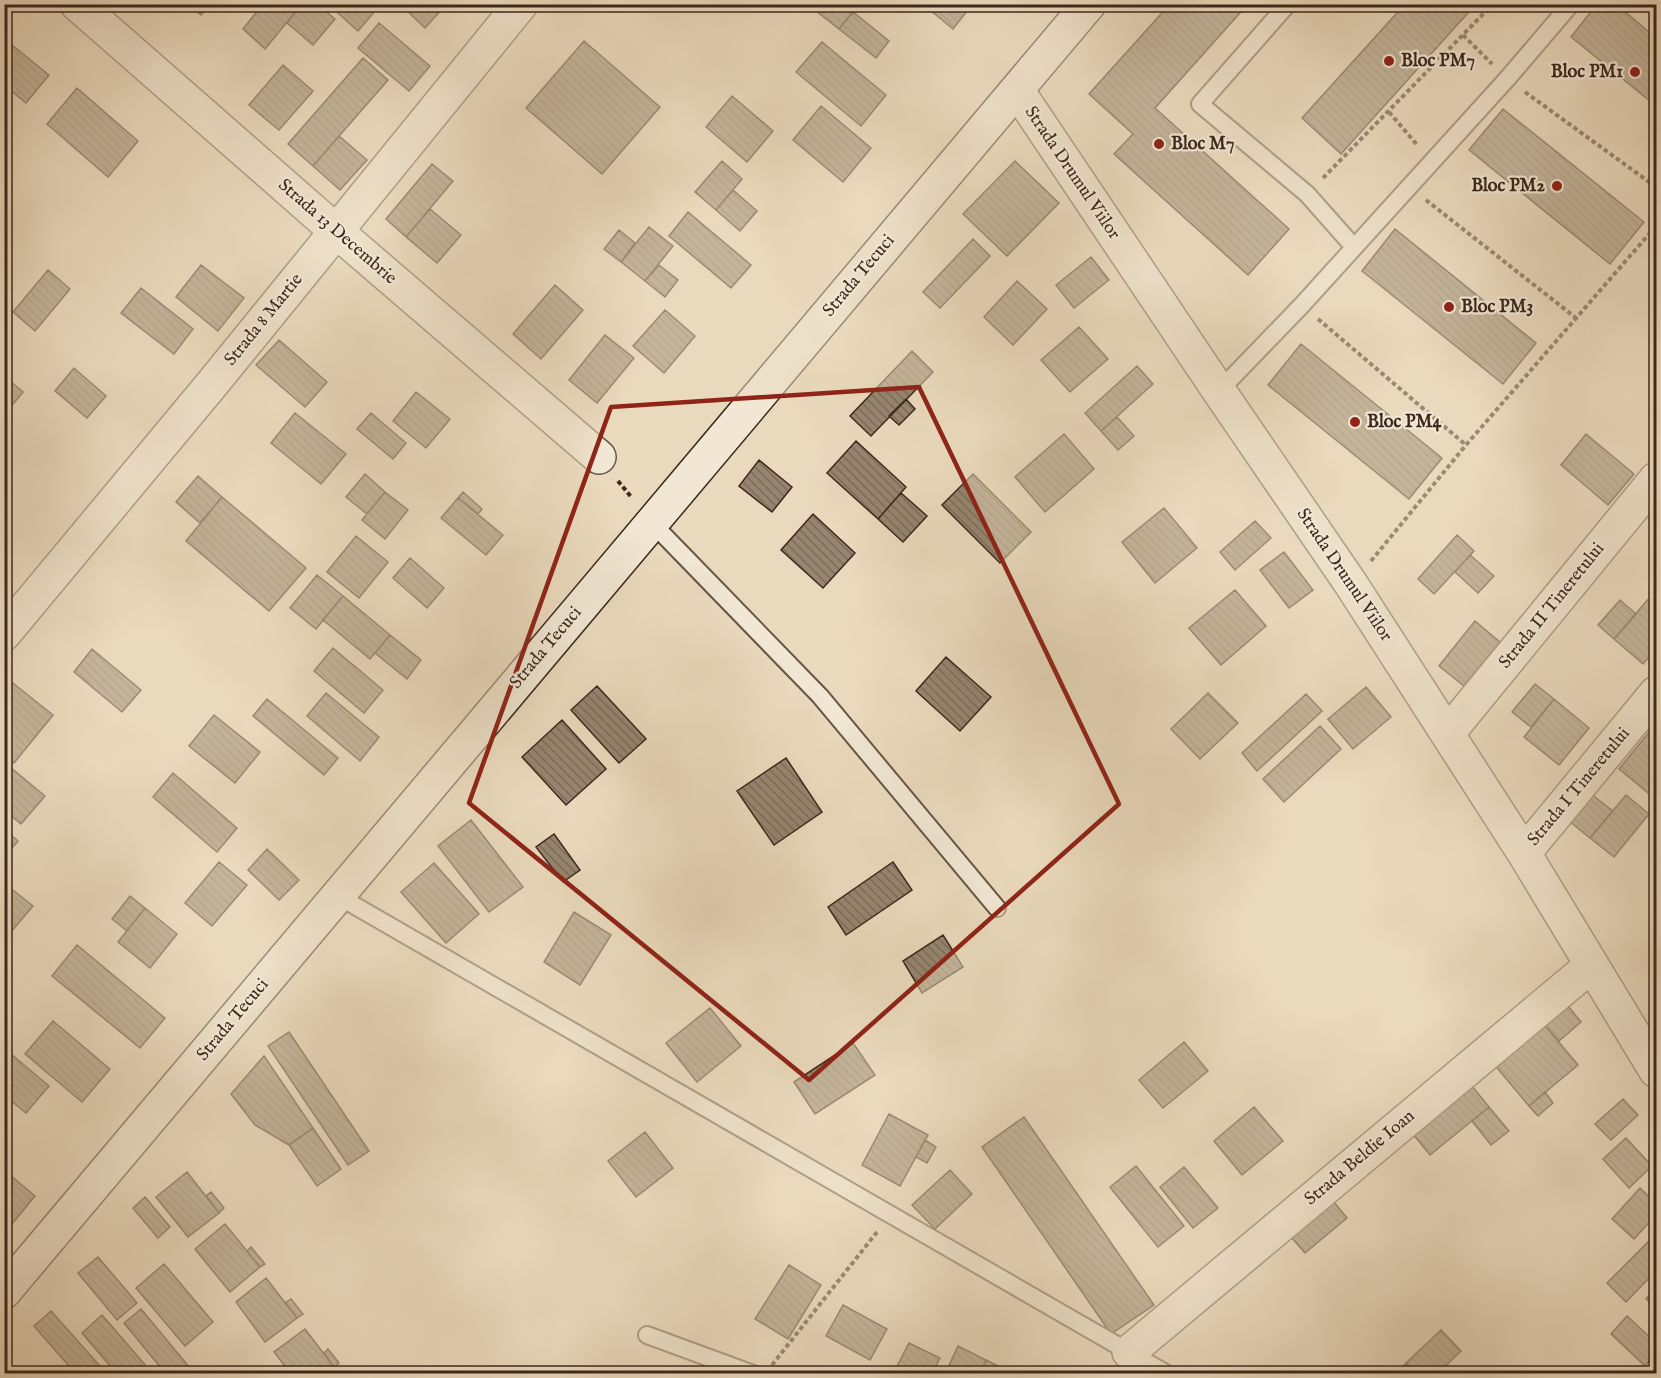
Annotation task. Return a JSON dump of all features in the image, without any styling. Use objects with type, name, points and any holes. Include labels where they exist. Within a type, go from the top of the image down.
[{"type":"street","name":"Strada 13 Decembrie","points":[[77,4],[598,457]]},
{"type":"street","name":"Strada 8 Martie","points":[[4,634],[521,4]]},
{"type":"street","name":"Strada Tecuci","points":[[4,1292],[1089,4]]},
{"type":"street","name":"Strada Drumul Viilor","points":[[1017,90],[1352,584],[1524,853],[1656,1071]]},
{"type":"street","name":"Strada II Tineretului","points":[[1448,733],[1656,479]]},
{"type":"street","name":"Strada I Tineretului","points":[[1524,853],[1656,693]]},
{"type":"street","name":"Strada Beldie Ioan","points":[[1129,1352],[1592,965]]},
{"type":"lane","points":[[1288,4],[1200,104],[1306,195],[1354,247]]},
{"type":"lane","points":[[1219,391],[1302,305],[1431,160],[1507,79],[1571,4]]},
{"type":"lane","points":[[652,523],[820,696],[997,908]]},
{"type":"lane","points":[[338,896],[1167,1374]]},
{"type":"lane","points":[[647,1335],[753,1374]]},
{"type":"path","points":[[1306,195],[1493,4]]},
{"type":"path","points":[[1463,35],[1507,79],[1656,187]]},
{"type":"path","points":[[1389,112],[1431,160]]},
{"type":"path","points":[[1409,186],[1576,318]]},
{"type":"path","points":[[1352,584],[1466,445],[1656,226]]},
{"type":"path","points":[[1302,305],[1466,445]]},
{"type":"path","points":[[598,457],[652,523]]},
{"type":"path","points":[[765,1374],[891,1215]]},
{"type":"highlighted area","points":[[919,387],[1119,804],[809,1080],[469,803],[611,407]]},
{"type":"building","points":[[188,4],[210,4],[201,15]]},
{"type":"building","points":[[263,4],[302,4],[265,49],[243,29]]},
{"type":"building","points":[[302,4],[317,4],[335,19],[313,45],[287,23]]},
{"type":"building","points":[[328,4],[381,4],[358,31]]},
{"type":"building","points":[[400,4],[442,4],[444,7],[425,28]]},
{"type":"building","points":[[819,4],[859,4],[839,29],[815,10]]},
{"type":"building","points":[[923,4],[969,4],[971,6],[953,29]]},
{"type":"building","name":"Bloc M7","points":[[1170,4],[1248,4],[1155,108],[1289,229],[1248,275],[1114,154],[1133,134],[1089,94]]},
{"type":"building","name":"Bloc PM7","points":[[1405,4],[1476,4],[1341,154],[1302,118]]},
{"type":"building","name":"Bloc PM1","points":[[1597,4],[1616,4],[1656,38],[1656,106],[1571,37]]},
{"type":"building","points":[[853,12],[889,41],[876,58],[839,29]]},
{"type":"building","points":[[379,23],[430,66],[409,91],[358,48]]},
{"type":"building","points":[[7,41],[49,75],[26,103],[4,85],[4,44]]},
{"type":"building","points":[[584,41],[660,107],[602,174],[526,108]]},
{"type":"building","points":[[822,42],[886,95],[861,126],[796,72]]},
{"type":"building","points":[[363,58],[388,80],[313,166],[288,144]]},
{"type":"building","points":[[283,65],[313,91],[279,130],[249,105]]},
{"type":"building","points":[[77,88],[138,141],[108,177],[47,124]]},
{"type":"building","points":[[732,96],[773,131],[747,162],[706,127]]},
{"type":"building","points":[[821,106],[871,148],[843,182],[793,140]]},
{"type":"building","name":"Bloc PM2","points":[[1503,109],[1644,222],[1610,264],[1469,150]]},
{"type":"building","points":[[339,136],[367,160],[340,190],[313,166]]},
{"type":"building","points":[[722,161],[742,179],[716,210],[695,192]]},
{"type":"building","points":[[1015,161],[1059,203],[1007,256],[963,214]]},
{"type":"building","points":[[432,164],[453,181],[406,237],[386,219]]},
{"type":"building","points":[[733,190],[757,211],[740,231],[716,210]]},
{"type":"building","points":[[430,209],[461,235],[437,263],[406,237]]},
{"type":"building","points":[[688,212],[751,265],[731,288],[669,236]]},
{"type":"building","points":[[649,227],[673,246],[645,281],[621,262]]},
{"type":"building","name":"Bloc PM3","points":[[1395,229],[1536,343],[1503,384],[1362,271]]},
{"type":"building","points":[[619,230],[635,243],[621,262],[604,249]]},
{"type":"building","points":[[973,239],[990,256],[940,308],[923,292]]},
{"type":"building","points":[[1091,257],[1109,280],[1074,308],[1056,285]]},
{"type":"building","points":[[201,265],[244,298],[218,331],[176,297]]},
{"type":"building","points":[[659,265],[678,280],[665,297],[645,281]]},
{"type":"building","points":[[48,270],[70,289],[35,331],[13,312]]},
{"type":"building","points":[[1017,281],[1047,309],[1013,345],[984,317]]},
{"type":"building","points":[[555,285],[583,310],[541,359],[513,334]]},
{"type":"building","points":[[141,288],[193,329],[174,354],[121,313]]},
{"type":"building","points":[[665,310],[695,336],[664,373],[633,346]]},
{"type":"building","points":[[1079,327],[1108,359],[1070,392],[1041,360]]},
{"type":"building","points":[[605,335],[634,358],[597,403],[569,380]]},
{"type":"building","points":[[279,340],[327,382],[305,407],[256,365]]},
{"type":"building","name":"Bloc PM4","points":[[1301,344],[1442,458],[1409,499],[1268,385]]},
{"type":"building","points":[[912,351],[933,372],[871,436],[850,416]]},
{"type":"building","points":[[1137,366],[1153,384],[1101,431],[1085,413]]},
{"type":"building","points":[[74,368],[106,396],[87,418],[55,391]]},
{"type":"building","points":[[4,376],[23,392],[4,415]]},
{"type":"building","points":[[416,392],[450,419],[426,448],[393,421]]},
{"type":"building","points":[[906,399],[915,409],[899,425],[889,416]]},
{"type":"building","points":[[295,413],[346,454],[321,484],[271,443]]},
{"type":"building","points":[[371,413],[406,443],[393,459],[357,429]]},
{"type":"building","points":[[1117,417],[1134,436],[1118,450],[1101,431]]},
{"type":"building","points":[[1064,434],[1094,469],[1045,512],[1015,477]]},
{"type":"building","points":[[1586,434],[1634,474],[1608,505],[1561,465]]},
{"type":"building","points":[[856,441],[906,487],[878,519],[827,473]]},
{"type":"building","points":[[759,460],[792,487],[772,512],[739,486]]},
{"type":"building","points":[[365,474],[385,492],[367,514],[346,497]]},
{"type":"building","points":[[973,474],[1031,532],[1000,563],[942,505]]},
{"type":"building","points":[[198,476],[222,497],[200,523],[176,502]]},
{"type":"building","points":[[385,492],[408,510],[385,539],[362,520]]},
{"type":"building","points":[[463,492],[482,509],[478,514],[458,498]]},
{"type":"building","points":[[901,493],[927,516],[903,542],[878,519]]},
{"type":"building","points":[[222,497],[306,568],[269,611],[186,541]]},
{"type":"building","points":[[458,498],[503,535],[486,555],[441,518]]},
{"type":"building","points":[[1164,508],[1197,548],[1155,583],[1122,542]]},
{"type":"building","points":[[813,514],[855,553],[823,588],[781,550]]},
{"type":"building","points":[[1255,521],[1271,538],[1235,570],[1220,552]]},
{"type":"building","points":[[1457,535],[1474,551],[1434,594],[1418,579]]},
{"type":"building","points":[[356,536],[388,562],[359,598],[327,572]]},
{"type":"building","points":[[1284,552],[1313,590],[1289,608],[1260,570]]},
{"type":"building","points":[[1470,555],[1494,576],[1478,593],[1455,572]]},
{"type":"building","points":[[410,558],[444,588],[427,608],[393,578]]},
{"type":"building","points":[[317,575],[343,596],[316,629],[290,608]]},
{"type":"building","points":[[1235,590],[1266,626],[1221,665],[1189,628]]},
{"type":"building","points":[[343,596],[390,635],[370,659],[323,620]]},
{"type":"building","points":[[1650,597],[1656,602],[1656,649],[1643,664],[1614,639]]},
{"type":"building","points":[[1620,600],[1636,614],[1614,639],[1598,625]]},
{"type":"building","points":[[1475,621],[1500,642],[1464,686],[1439,666]]},
{"type":"building","points":[[390,635],[421,660],[407,679],[375,653]]},
{"type":"building","points":[[333,648],[383,690],[364,713],[314,671]]},
{"type":"building","points":[[92,649],[141,690],[122,712],[74,672]]},
{"type":"building","points":[[946,657],[991,697],[960,731],[916,691]]},
{"type":"building","points":[[4,676],[53,715],[14,763],[4,755]]},
{"type":"building","points":[[1535,684],[1554,699],[1531,727],[1512,712]]},
{"type":"building","points":[[597,686],[646,739],[619,763],[571,710]]},
{"type":"building","points":[[1366,687],[1391,717],[1353,749],[1328,719]]},
{"type":"building","points":[[326,693],[379,737],[360,761],[307,716]]},
{"type":"building","points":[[1208,693],[1238,723],[1200,759],[1171,729]]},
{"type":"building","points":[[1306,694],[1322,711],[1257,771],[1242,753]]},
{"type":"building","points":[[267,699],[338,758],[324,775],[253,716]]},
{"type":"building","points":[[1554,699],[1589,728],[1559,765],[1524,737]]},
{"type":"building","points":[[214,715],[260,752],[235,783],[189,746]]},
{"type":"building","points":[[562,720],[606,769],[566,805],[522,757]]},
{"type":"building","points":[[1320,726],[1341,749],[1284,802],[1263,779]]},
{"type":"building","points":[[1650,731],[1656,736],[1656,795],[1654,798],[1619,769]]},
{"type":"building","points":[[786,758],[822,812],[774,845],[737,791]]},
{"type":"building","points":[[4,762],[45,796],[21,824],[4,810]]},
{"type":"building","points":[[173,773],[237,828],[217,852],[153,797]]},
{"type":"building","points":[[1591,794],[1613,811],[1590,838],[1569,821]]},
{"type":"building","points":[[1626,795],[1649,814],[1614,857],[1590,838]]},
{"type":"building","points":[[471,820],[523,887],[489,912],[438,846]]},
{"type":"building","points":[[4,829],[18,841],[4,857]]},
{"type":"building","points":[[554,834],[580,870],[563,882],[536,847]]},
{"type":"building","points":[[267,849],[299,880],[279,900],[248,870]]},
{"type":"building","points":[[219,862],[247,885],[212,926],[185,903]]},
{"type":"building","points":[[893,862],[912,890],[846,935],[828,907]]},
{"type":"building","points":[[434,863],[479,914],[446,943],[401,892]]},
{"type":"building","points":[[4,883],[33,906],[4,940]]},
{"type":"building","points":[[130,896],[145,908],[127,931],[112,919]]},
{"type":"building","points":[[145,908],[177,934],[150,968],[118,942]]},
{"type":"building","points":[[574,912],[611,935],[580,985],[544,962]]},
{"type":"building","points":[[943,935],[963,967],[922,993],[903,961]]},
{"type":"building","points":[[77,945],[165,1018],[140,1048],[52,976]]},
{"type":"building","points":[[1565,1002],[1581,1022],[1559,1041],[1542,1022]]},
{"type":"building","points":[[710,1008],[741,1046],[697,1082],[666,1043]]},
{"type":"building","points":[[53,1021],[110,1069],[82,1102],[25,1054]]},
{"type":"building","points":[[1542,1022],[1578,1065],[1529,1106],[1493,1063]]},
{"type":"building","points":[[289,1032],[369,1151],[348,1165],[268,1046]]},
{"type":"building","points":[[1184,1042],[1208,1071],[1163,1108],[1139,1080]]},
{"type":"building","points":[[853,1043],[875,1075],[815,1114],[794,1082]]},
{"type":"building","points":[[5,1049],[49,1086],[26,1113],[4,1095]]},
{"type":"building","points":[[264,1056],[313,1128],[289,1145],[255,1125],[231,1094]]},
{"type":"building","points":[[1467,1080],[1489,1107],[1430,1155],[1408,1128]]},
{"type":"building","points":[[1545,1092],[1553,1103],[1538,1116],[1529,1106]]},
{"type":"building","points":[[1623,1099],[1638,1115],[1611,1140],[1595,1124]]},
{"type":"building","points":[[1254,1107],[1283,1141],[1242,1175],[1214,1141]]},
{"type":"building","points":[[1489,1107],[1509,1131],[1491,1145],[1472,1121]]},
{"type":"building","points":[[889,1114],[928,1135],[900,1186],[862,1165]]},
{"type":"building","points":[[1024,1117],[1154,1305],[1111,1334],[982,1147]]},
{"type":"building","points":[[313,1128],[341,1169],[317,1186],[289,1145]]},
{"type":"building","points":[[645,1132],[673,1168],[636,1197],[608,1161]]},
{"type":"building","points":[[1626,1138],[1652,1166],[1629,1188],[1603,1159]]},
{"type":"building","points":[[925,1140],[936,1147],[927,1163],[916,1157]]},
{"type":"building","points":[[1136,1166],[1184,1226],[1158,1247],[1110,1187]]},
{"type":"building","points":[[1184,1167],[1218,1208],[1193,1228],[1160,1187]]},
{"type":"building","points":[[4,1170],[35,1196],[12,1224],[4,1217]]},
{"type":"building","points":[[950,1170],[972,1194],[935,1229],[912,1205]]},
{"type":"building","points":[[187,1172],[219,1213],[188,1237],[156,1197]]},
{"type":"building","points":[[1640,1188],[1656,1203],[1656,1215],[1634,1239],[1612,1219]]},
{"type":"building","points":[[211,1192],[224,1208],[219,1213],[206,1196]]},
{"type":"building","points":[[1327,1194],[1347,1218],[1305,1253],[1285,1230]]},
{"type":"building","points":[[145,1197],[170,1227],[158,1238],[133,1208]]},
{"type":"building","points":[[225,1224],[260,1267],[230,1292],[195,1249]]},
{"type":"building","points":[[1653,1237],[1656,1240],[1656,1271],[1626,1302],[1607,1283]]},
{"type":"building","points":[[251,1247],[265,1264],[260,1267],[247,1251]]},
{"type":"building","points":[[98,1257],[137,1303],[117,1320],[78,1273]]},
{"type":"building","points":[[164,1264],[213,1322],[185,1346],[136,1288]]},
{"type":"building","points":[[789,1265],[821,1285],[788,1339],[755,1319]]},
{"type":"building","points":[[266,1278],[297,1318],[265,1342],[236,1302]]},
{"type":"building","points":[[1656,1287],[1656,1308],[1646,1299]]},
{"type":"building","points":[[291,1299],[303,1314],[297,1318],[285,1303]]},
{"type":"building","points":[[843,1305],[887,1329],[870,1360],[826,1336]]},
{"type":"building","points":[[141,1309],[195,1374],[166,1374],[124,1323]]},
{"type":"building","points":[[51,1311],[107,1374],[76,1374],[34,1326]]},
{"type":"building","points":[[102,1315],[153,1374],[117,1374],[82,1333]]},
{"type":"building","points":[[1627,1316],[1656,1343],[1656,1353],[1645,1366],[1611,1334]]},
{"type":"building","points":[[305,1329],[334,1367],[325,1374],[291,1374],[274,1352]]},
{"type":"building","points":[[1441,1330],[1461,1351],[1437,1374],[1416,1374],[1406,1363]]},
{"type":"building","points":[[909,1343],[940,1358],[932,1374],[893,1374]]},
{"type":"building","points":[[958,1346],[986,1360],[980,1374],[945,1374]]},
{"type":"building","points":[[328,1349],[339,1363],[334,1367],[324,1353]]},
{"type":"building","points":[[986,1360],[1010,1372],[1010,1374],[980,1374]]},
{"type":"building","points":[[1406,1363],[1416,1374],[1395,1374]]},
{"type":"place","name":"Bloc PM7","points":[[1389,61]]},
{"type":"place","name":"Bloc PM1","points":[[1635,72]]},
{"type":"place","name":"Bloc M7","points":[[1159,144]]},
{"type":"place","name":"Bloc PM2","points":[[1557,186]]},
{"type":"place","name":"Bloc PM3","points":[[1449,307]]},
{"type":"place","name":"Bloc PM4","points":[[1355,422]]}]
